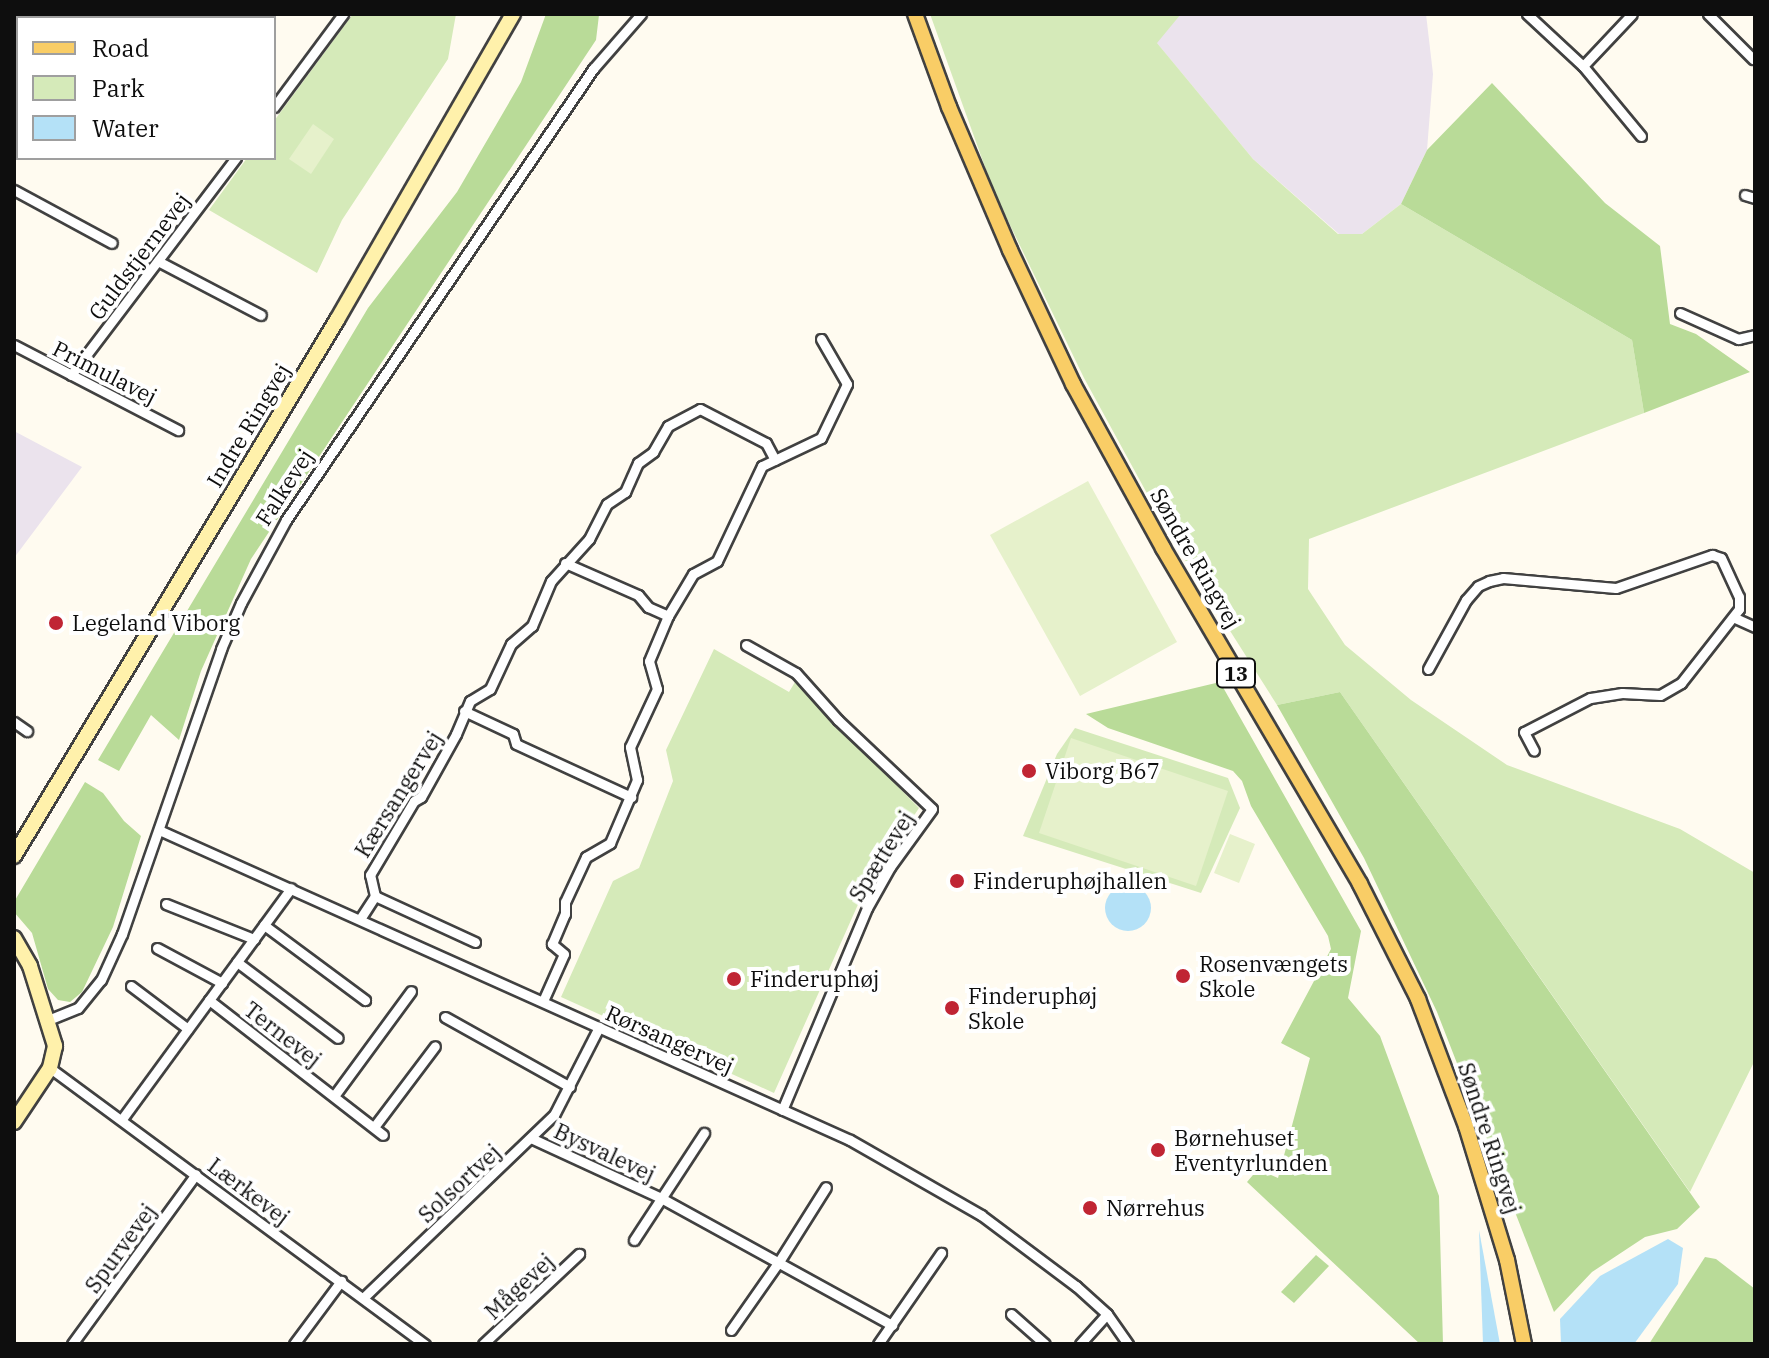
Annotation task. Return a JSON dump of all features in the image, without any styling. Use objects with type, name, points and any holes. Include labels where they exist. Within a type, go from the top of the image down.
[{"type":"main road","name":"Søndre Ringvej","points":[[915,14],[949,107],[997,221],[1073,384],[1163,548],[1360,884],[1418,999],[1480,1170],[1507,1260],[1524,1344]]},
{"type":"street","points":[[276,104],[343,14]]},
{"type":"street","name":"Indre Ringvej","points":[[14,856],[344,307],[513,14]]},
{"type":"street","name":"Falkevej","points":[[48,1020],[78,1008],[92,995],[122,934],[221,649],[241,603],[286,520],[593,69],[641,14]]},
{"type":"street","points":[[1527,14],[1583,66],[1641,136]]},
{"type":"street","points":[[1583,66],[1632,14]]},
{"type":"street","points":[[1708,14],[1753,59]]},
{"type":"street","name":"Guldstjernevej","points":[[71,375],[234,160]]},
{"type":"street","points":[[14,190],[112,243]]},
{"type":"street","points":[[158,261],[261,315]]},
{"type":"street","points":[[1680,313],[1738,339],[1755,335]]},
{"type":"street","points":[[543,1001],[564,954],[552,944],[565,914],[565,902],[586,857],[610,843],[637,780],[630,747],[657,689],[649,661],[668,616],[693,574],[717,561],[762,466],[821,438],[847,384],[821,339]]},
{"type":"street","name":"Primulavej","points":[[14,345],[178,430]]},
{"type":"street","name":"Kærsangervej","points":[[360,919],[375,896],[370,875],[414,801],[421,797],[456,734],[470,701],[490,689],[511,644],[532,626],[551,581],[589,539],[607,504],[625,492],[638,463],[653,452],[668,426],[700,409],[766,443],[775,460]]},
{"type":"street","points":[[1428,669],[1466,600],[1478,586],[1503,578],[1616,588],[1712,555],[1721,558],[1739,597],[1739,609],[1735,618],[1672,690],[1648,696],[1622,693],[1590,698],[1524,732],[1534,751]]},
{"type":"street","points":[[565,563],[638,595],[648,607],[668,616]]},
{"type":"street","points":[[1735,618],[1755,627]]},
{"type":"street","name":"Spættevej","points":[[746,645],[796,673],[838,720],[932,809],[890,867],[867,908],[782,1110]]},
{"type":"street","points":[[464,711],[513,734],[516,744],[631,797]]},
{"type":"street","points":[[14,722],[27,731]]},
{"type":"street","name":"Rørsangervej","points":[[159,830],[850,1140],[981,1215],[1076,1286],[1107,1314],[1128,1344]]},
{"type":"street","points":[[122,1119],[291,888]]},
{"type":"street","points":[[375,896],[475,942]]},
{"type":"street","points":[[166,904],[254,939]]},
{"type":"street","points":[[264,925],[365,1000]]},
{"type":"street","points":[[14,938],[30,966],[55,1046],[50,1068],[14,1122]]},
{"type":"street","points":[[157,948],[222,983]]},
{"type":"street","points":[[237,962],[338,1038]]},
{"type":"street","points":[[131,986],[188,1029]]},
{"type":"street","name":"Ternevej","points":[[334,1096],[411,991]]},
{"type":"street","name":"Ternevej","points":[[209,1000],[383,1135]]},
{"type":"street","points":[[445,1017],[570,1087]]},
{"type":"street","name":"Solsortvej","points":[[363,1298],[533,1139],[554,1115],[599,1027]]},
{"type":"street","points":[[374,1127],[435,1046]]},
{"type":"street","name":"Lærkevej","points":[[50,1068],[425,1344]]},
{"type":"street","name":"Bysvalevej","points":[[634,1240],[704,1133]]},
{"type":"street","name":"Bysvalevej","points":[[533,1139],[661,1198],[780,1260],[892,1325]]},
{"type":"street","name":"Spurvevej","points":[[72,1344],[196,1174]]},
{"type":"street","points":[[731,1330],[826,1187]]},
{"type":"street","points":[[878,1344],[941,1253]]},
{"type":"street","name":"Mågevej","points":[[483,1344],[579,1254]]},
{"type":"street","points":[[294,1344],[341,1281]]},
{"type":"street","points":[[1011,1314],[1045,1344]]},
{"type":"street","points":[[1080,1344],[1107,1314]]},
{"type":"shaded area","points":[[1181,14],[1426,14],[1433,74],[1427,150],[1401,204],[1362,234],[1339,234],[1253,159],[1156,42]]},
{"type":"shaded area","points":[[14,431],[82,467],[14,558]]},
{"type":"green space","points":[[353,14],[456,14],[448,59],[342,220],[317,273],[209,210],[246,160],[276,160],[276,118]]},
{"type":"green space","points":[[546,14],[599,15],[596,40],[251,559],[201,671],[179,740],[151,715],[119,771],[98,760],[368,308],[457,192],[521,82]]},
{"type":"green space","points":[[930,14],[1181,14],[1157,43],[1253,159],[1338,234],[1362,234],[1401,204],[1632,340],[1644,413],[1309,539],[1308,589],[1345,645],[1411,700],[1507,765],[1680,829],[1755,873],[1755,1060],[1690,1192],[1340,692],[1277,705],[1173,541],[1084,378],[994,192]]},
{"type":"green space","points":[[1492,83],[1605,203],[1660,246],[1670,324],[1696,334],[1750,372],[1644,413],[1632,340],[1401,204],[1427,150]]},
{"type":"green space","points":[[313,124],[334,139],[311,174],[289,159]]},
{"type":"green space","points":[[1088,481],[1177,642],[1080,696],[990,535]]},
{"type":"green space","points":[[714,649],[789,692],[795,682],[919,808],[864,891],[774,1093],[561,997],[613,881],[639,868],[673,781],[666,750]]},
{"type":"green space","points":[[1220,682],[1361,931],[1348,998],[1380,1036],[1439,1196],[1443,1344],[1420,1344],[1247,1182],[1258,1169],[1278,1178],[1310,1058],[1281,1043],[1331,949],[1328,936],[1251,806],[1242,781],[1233,771],[1108,728],[1086,714]]},
{"type":"green space","points":[[1340,692],[1700,1207],[1677,1229],[1645,1237],[1592,1272],[1554,1312],[1437,1012],[1364,858],[1277,705]]},
{"type":"green space","points":[[1075,728],[1228,778],[1240,808],[1201,893],[1023,836],[1057,754]]},
{"type":"green space","points":[[1071,738],[1228,791],[1196,886],[1039,833]]},
{"type":"green space","points":[[85,782],[103,793],[124,821],[141,836],[113,927],[82,992],[70,1002],[58,1000],[48,989],[32,933],[14,912],[14,902]]},
{"type":"green space","points":[[1230,834],[1255,844],[1239,883],[1214,873]]},
{"type":"green space","points":[[1316,1255],[1329,1266],[1294,1303],[1281,1292]]},
{"type":"green space","points":[[1705,1257],[1716,1259],[1755,1289],[1755,1344],[1649,1344]]},
{"type":"water","points":[[1128,885],[1144,892],[1151,908],[1144,924],[1128,931],[1112,924],[1105,908],[1112,892]]},
{"type":"water","points":[[1479,1230],[1500,1344],[1483,1344]]},
{"type":"water","points":[[1668,1239],[1683,1248],[1678,1284],[1634,1344],[1561,1344],[1560,1319],[1600,1276]]},
{"type":"place","name":"Legeland Viborg","points":[[56,623]]},
{"type":"place","name":"Viborg B67","points":[[1029,771]]},
{"type":"place","name":"Finderuphøjhallen","points":[[957,881]]},
{"type":"place","name":"Rosenvængets Skole","points":[[1183,976]]},
{"type":"place","name":"Finderuphøj","points":[[734,979]]},
{"type":"place","name":"Finderuphøj Skole","points":[[952,1008]]},
{"type":"place","name":"Børnehuset Eventyrlunden","points":[[1158,1150]]},
{"type":"place","name":"Nørrehus","points":[[1090,1208]]}]
